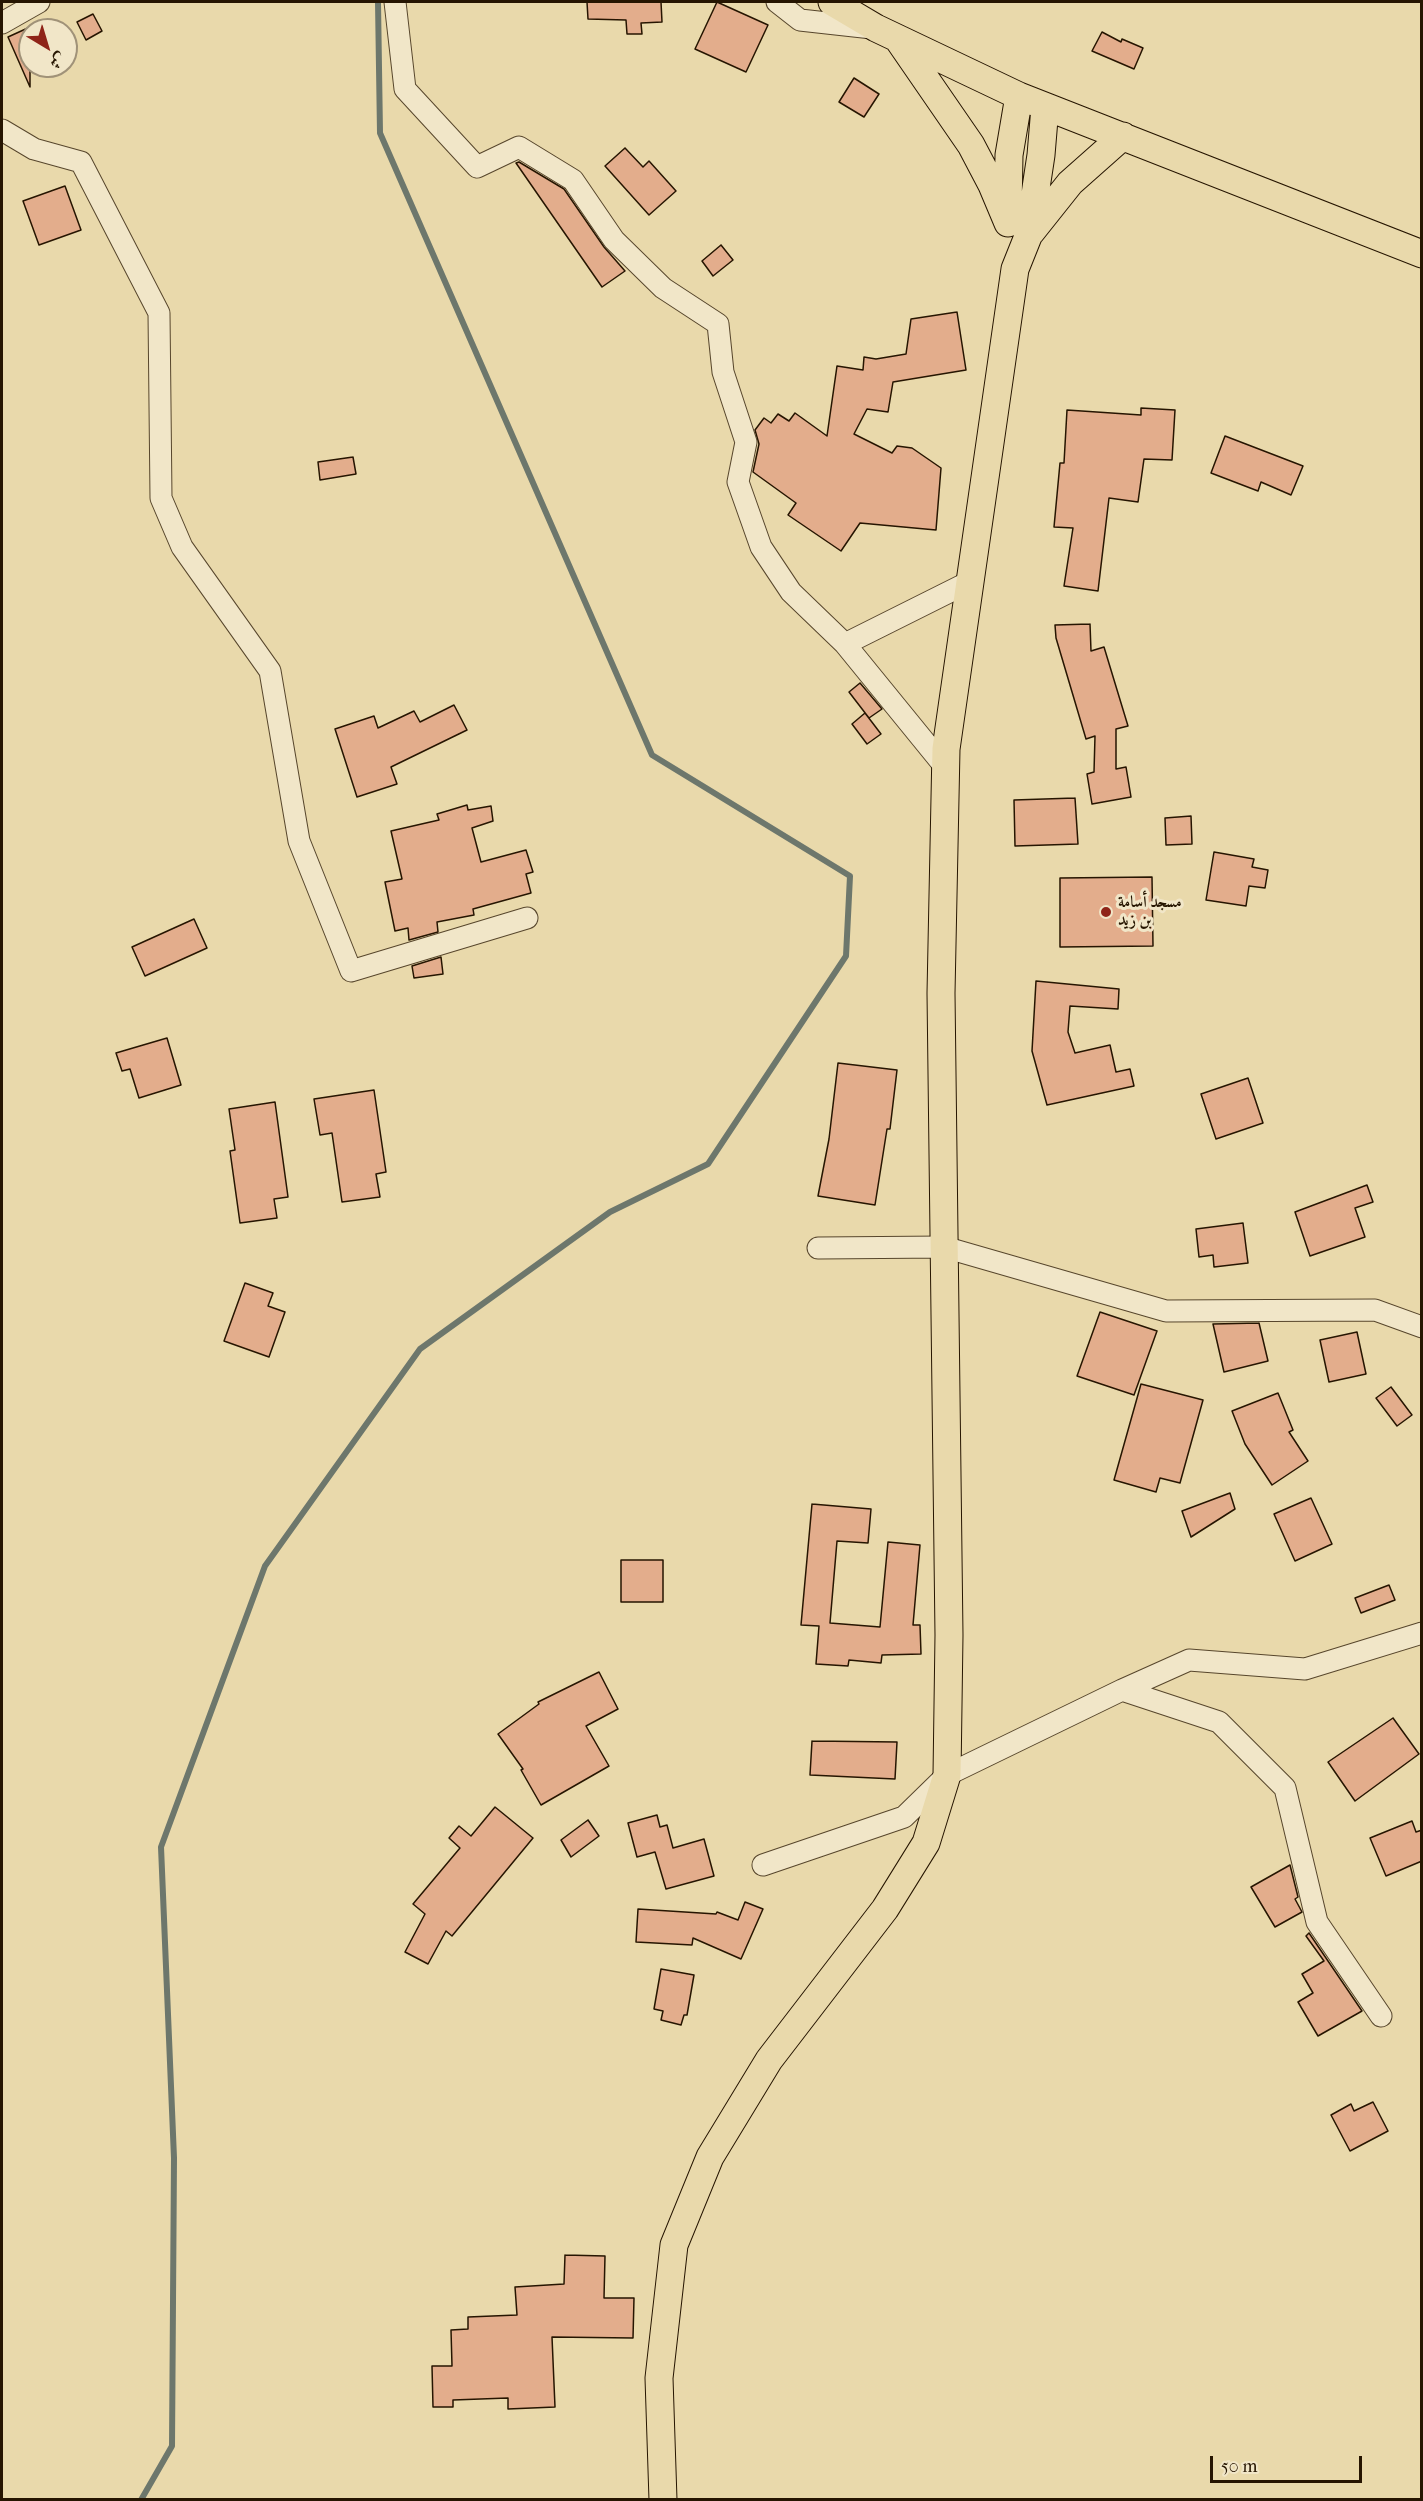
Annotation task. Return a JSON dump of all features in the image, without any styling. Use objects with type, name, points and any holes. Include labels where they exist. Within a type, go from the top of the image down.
[{"type":"main road","points":[[832,2],[887,33],[1019,96],[1422,254]]},
{"type":"main road","points":[[887,33],[971,145],[1019,229]]},
{"type":"main road","points":[[1019,96],[1009,155],[1019,229]]},
{"type":"main road","points":[[663,2499],[659,2378],[674,2245],[710,2157],[769,2061],[885,1909],[926,1843],[947,1775],[949,1635],[941,993],[946,768],[969,582],[1019,229],[1041,155],[1045,107]]},
{"type":"main road","points":[[1019,229],[1123,136]]},
{"type":"street","points":[[2,23],[39,2]]},
{"type":"street","points":[[395,2],[405,90],[477,167],[519,147],[573,180],[614,240],[663,288],[718,324],[723,372],[746,442],[738,482],[761,547],[791,592],[845,644],[946,768]]},
{"type":"street","points":[[777,2],[800,20],[887,33]]},
{"type":"street","points":[[2,130],[34,149],[81,162],[159,313],[161,498],[182,547],[270,671],[299,841],[351,971],[527,918]]},
{"type":"street","points":[[845,644],[969,582]]},
{"type":"street","points":[[818,1248],[944,1247],[1166,1311],[1375,1310],[1422,1327]]},
{"type":"street","points":[[763,1865],[904,1816],[947,1775],[1189,1660],[1305,1669],[1422,1633]]},
{"type":"street","points":[[1122,1690],[1219,1722],[1285,1788],[1317,1922],[1382,2016]]},
{"type":"building","points":[[587,2],[661,2],[662,22],[641,23],[642,34],[627,34],[626,20],[588,19]]},
{"type":"building","points":[[717,2],[768,25],[746,72],[695,49]]},
{"type":"building","points":[[93,14],[102,31],[86,40],[78,22]]},
{"type":"building","points":[[18,32],[18,60],[8,37]]},
{"type":"building","points":[[1102,32],[1121,42],[1122,39],[1143,48],[1134,69],[1092,51]]},
{"type":"building","points":[[854,78],[879,94],[864,117],[839,102]]},
{"type":"building","points":[[625,148],[643,167],[649,161],[676,191],[649,215],[605,166]]},
{"type":"building","points":[[519,162],[564,189],[604,247],[625,271],[602,287],[516,163]]},
{"type":"building","points":[[65,186],[81,230],[39,245],[23,201]]},
{"type":"building","points":[[721,245],[733,260],[713,276],[702,261]]},
{"type":"building","points":[[957,312],[966,370],[893,382],[888,412],[867,409],[854,434],[892,453],[897,446],[912,448],[941,468],[936,530],[860,523],[841,551],[788,515],[796,503],[753,472],[759,444],[755,430],[764,418],[771,423],[778,414],[789,421],[795,413],[827,436],[837,366],[863,370],[864,357],[876,359],[906,354],[911,319]]},
{"type":"building","points":[[1141,408],[1175,410],[1172,460],[1144,459],[1138,502],[1109,498],[1098,591],[1064,586],[1073,528],[1054,527],[1060,463],[1064,463],[1067,410],[1141,415]]},
{"type":"building","points":[[1225,436],[1303,466],[1291,495],[1261,482],[1258,491],[1211,473]]},
{"type":"building","points":[[353,457],[356,474],[320,480],[318,462]]},
{"type":"building","points":[[1090,624],[1091,651],[1104,647],[1128,726],[1116,729],[1116,769],[1126,767],[1131,797],[1092,804],[1087,774],[1094,772],[1095,736],[1086,739],[1056,638],[1055,625]]},
{"type":"building","points":[[860,683],[882,709],[869,718],[849,692]]},
{"type":"building","points":[[454,705],[467,730],[391,767],[397,784],[357,797],[335,729],[374,716],[378,728],[414,711],[420,722]]},
{"type":"building","points":[[865,713],[881,734],[867,744],[852,724]]},
{"type":"building","points":[[1075,798],[1078,844],[1015,846],[1014,800]]},
{"type":"building","points":[[467,805],[468,810],[491,806],[493,821],[472,828],[481,862],[526,850],[533,872],[526,874],[531,893],[473,909],[474,915],[437,922],[438,932],[409,940],[408,928],[395,931],[385,882],[402,879],[391,831],[439,820],[437,814]]},
{"type":"building","points":[[1191,816],[1192,844],[1166,845],[1165,818]]},
{"type":"building","points":[[1214,852],[1254,859],[1252,867],[1268,870],[1265,888],[1249,886],[1246,906],[1206,900]]},
{"type":"building","name":"مسجد أسامة بن زيد","points":[[1152,877],[1153,946],[1060,947],[1060,878]]},
{"type":"building","points":[[194,919],[207,948],[145,976],[132,947]]},
{"type":"building","points":[[441,957],[443,974],[414,978],[412,966]]},
{"type":"building","points":[[1036,981],[1119,989],[1118,1009],[1070,1006],[1068,1032],[1075,1053],[1110,1045],[1116,1072],[1130,1069],[1134,1086],[1047,1105],[1032,1051]]},
{"type":"building","points":[[167,1038],[181,1085],[139,1098],[130,1069],[122,1071],[116,1053]]},
{"type":"building","points":[[838,1063],[897,1070],[890,1129],[887,1129],[875,1205],[818,1196],[829,1139]]},
{"type":"building","points":[[1248,1078],[1263,1123],[1216,1139],[1201,1094]]},
{"type":"building","points":[[374,1090],[386,1172],[376,1174],[380,1197],[342,1202],[332,1133],[320,1135],[314,1099]]},
{"type":"building","points":[[275,1102],[288,1197],[274,1199],[277,1218],[240,1223],[230,1151],[235,1150],[229,1109]]},
{"type":"building","points":[[1367,1185],[1373,1202],[1355,1208],[1365,1237],[1310,1256],[1295,1212]]},
{"type":"building","points":[[1243,1223],[1248,1263],[1214,1267],[1213,1255],[1199,1257],[1196,1229]]},
{"type":"building","points":[[245,1283],[273,1293],[268,1306],[285,1312],[269,1357],[224,1341]]},
{"type":"building","points":[[1100,1312],[1157,1331],[1134,1395],[1077,1376]]},
{"type":"building","points":[[1259,1323],[1268,1361],[1224,1372],[1213,1324]]},
{"type":"building","points":[[1357,1332],[1366,1374],[1329,1382],[1320,1340]]},
{"type":"building","points":[[1141,1384],[1203,1400],[1180,1483],[1160,1478],[1156,1492],[1114,1480]]},
{"type":"building","points":[[1391,1387],[1412,1415],[1397,1426],[1376,1398]]},
{"type":"building","points":[[1278,1393],[1293,1430],[1289,1432],[1308,1461],[1272,1485],[1245,1444],[1232,1411]]},
{"type":"building","points":[[1230,1493],[1235,1509],[1191,1537],[1182,1511]]},
{"type":"building","points":[[1311,1498],[1332,1544],[1295,1561],[1274,1514]]},
{"type":"building","points":[[812,1504],[871,1509],[868,1543],[837,1541],[830,1623],[880,1627],[888,1542],[920,1545],[913,1625],[920,1625],[921,1654],[882,1655],[881,1663],[849,1660],[848,1666],[816,1664],[819,1626],[801,1625]]},
{"type":"building","points":[[621,1560],[663,1560],[663,1602],[621,1602]]},
{"type":"building","points":[[1389,1585],[1395,1600],[1361,1613],[1355,1598]]},
{"type":"building","points":[[599,1672],[618,1709],[586,1726],[609,1766],[541,1805],[521,1770],[523,1769],[498,1734],[539,1704],[538,1702]]},
{"type":"building","points":[[1393,1718],[1419,1754],[1355,1801],[1328,1762]]},
{"type":"building","points":[[812,1741],[897,1742],[895,1779],[810,1775]]},
{"type":"building","points":[[495,1807],[533,1838],[452,1936],[446,1931],[428,1964],[405,1952],[425,1914],[413,1904],[460,1848],[449,1838],[459,1826],[471,1836]]},
{"type":"building","points":[[657,1815],[660,1827],[667,1825],[673,1848],[704,1839],[714,1876],[666,1889],[655,1852],[637,1857],[628,1823]]},
{"type":"building","points":[[588,1820],[599,1836],[571,1857],[561,1840]]},
{"type":"building","points":[[1412,1821],[1416,1832],[1422,1830],[1422,1861],[1386,1876],[1370,1838]]},
{"type":"building","points":[[1290,1865],[1298,1897],[1295,1899],[1302,1912],[1275,1927],[1251,1887]]},
{"type":"building","points":[[745,1902],[763,1909],[741,1959],[693,1938],[692,1945],[636,1942],[638,1909],[716,1914],[717,1912],[738,1920]]},
{"type":"building","points":[[1309,1933],[1362,2011],[1318,2036],[1298,2002],[1313,1993],[1302,1974],[1324,1961],[1306,1936]]},
{"type":"building","points":[[661,1969],[694,1975],[687,2015],[684,2015],[681,2025],[661,2020],[663,2011],[654,2009]]},
{"type":"building","points":[[1373,2102],[1388,2131],[1350,2151],[1331,2115],[1351,2104],[1354,2111]]},
{"type":"building","points":[[565,2255],[605,2256],[604,2298],[634,2298],[633,2338],[552,2337],[555,2407],[508,2409],[508,2398],[453,2400],[453,2407],[433,2407],[432,2366],[452,2366],[451,2330],[468,2329],[468,2317],[517,2315],[515,2287],[564,2284]]},
{"type":"waterway","points":[[141,2500],[172,2446],[174,2158],[161,1847],[265,1566],[420,1349],[610,1212],[708,1164],[846,956],[850,876],[652,755],[380,133],[378,2]]},
{"type":"place","name":"مسجد أسامة بن زيد","points":[[1106,912]]}]
